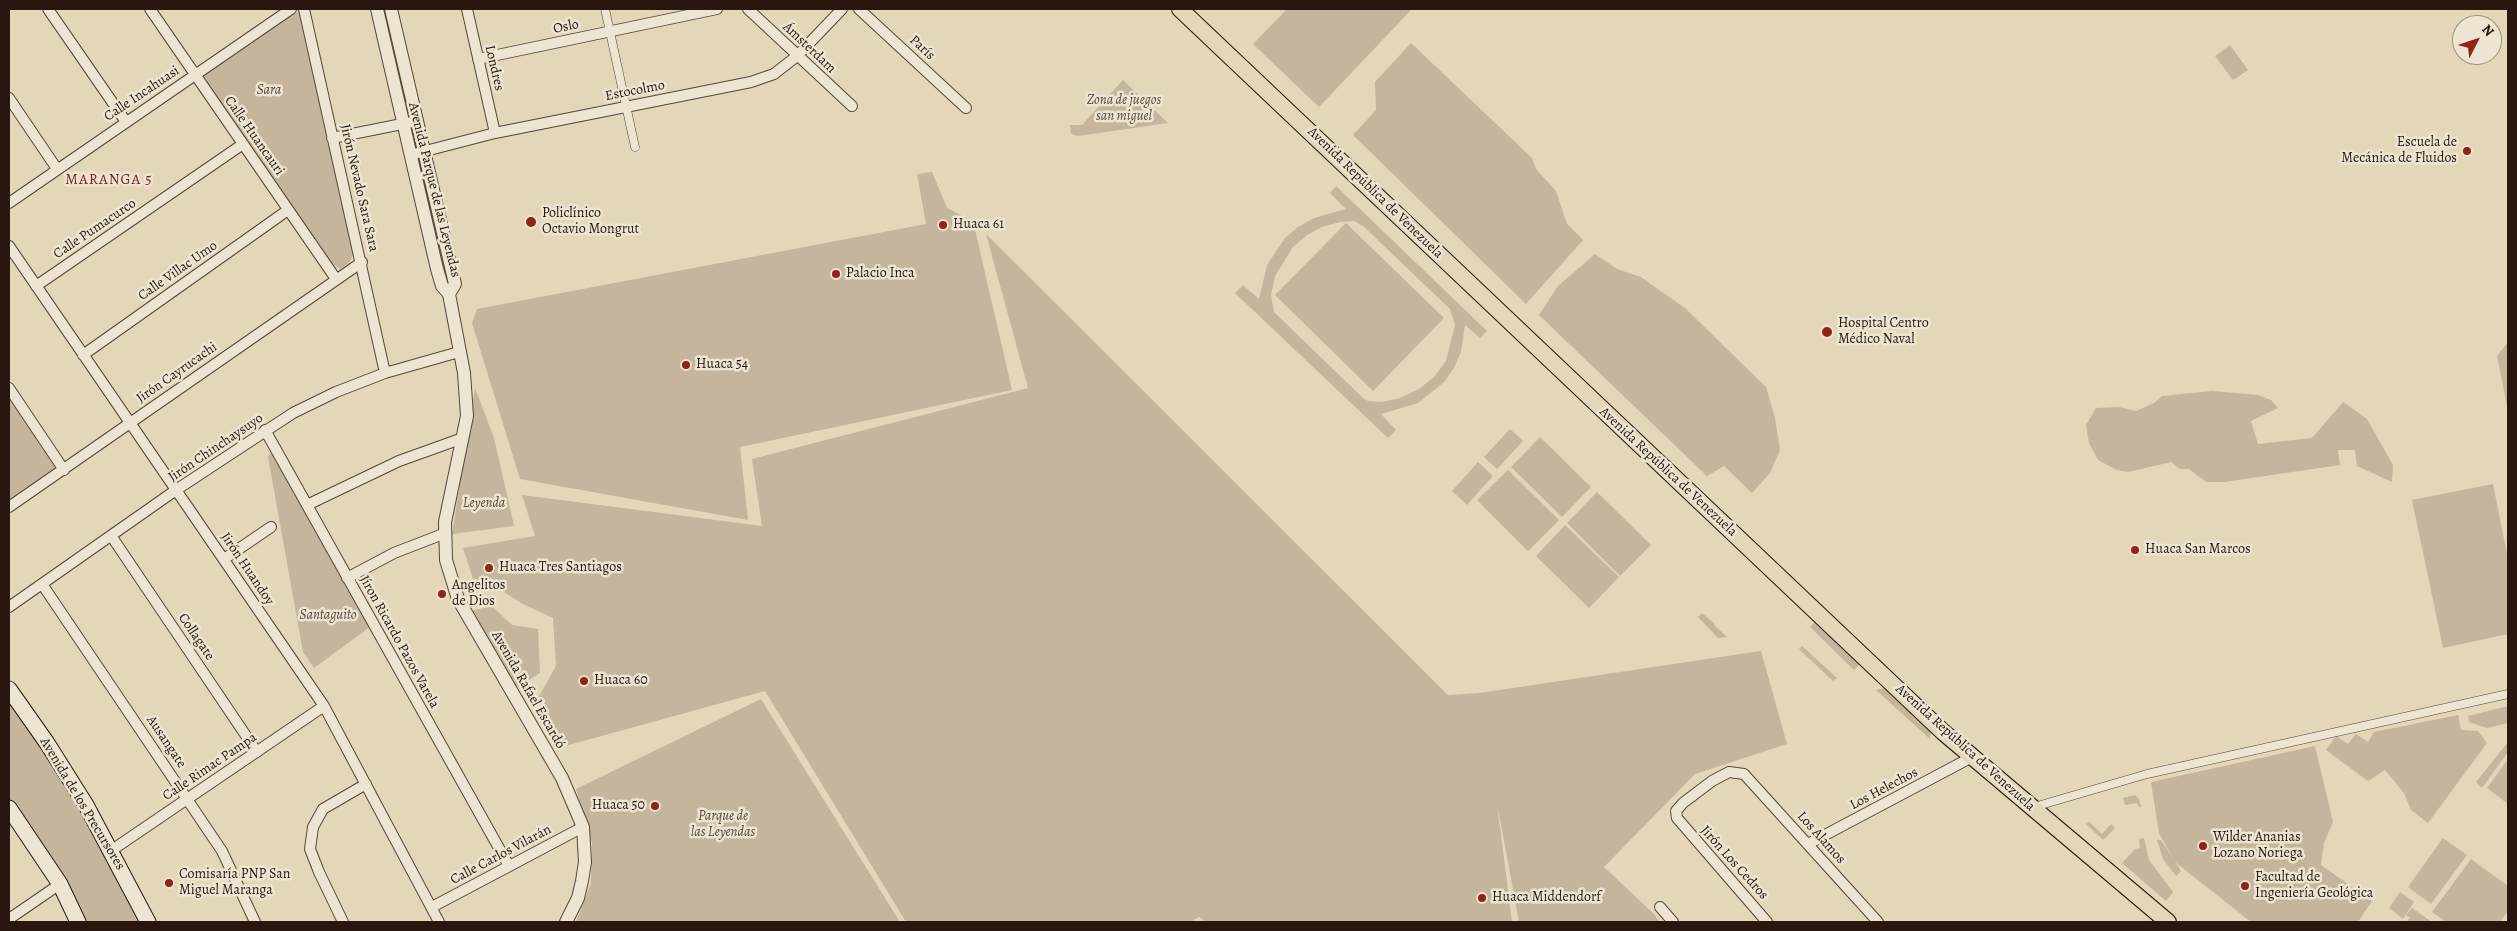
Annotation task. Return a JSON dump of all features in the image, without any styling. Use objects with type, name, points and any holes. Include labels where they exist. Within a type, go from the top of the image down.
[{"type":"main road","name":"Avenida República de Venezuela","points":[[1180,9],[1972,757],[2168,922]]},
{"type":"main road","name":"Avenida de los Precursores","points":[[10,692],[67,774],[112,850],[148,922]]},
{"type":"main road","points":[[9,808],[60,884],[78,922]]},
{"type":"street","points":[[48,9],[126,122]]},
{"type":"street","name":"Calle Huancauri","points":[[150,9],[336,279]]},
{"type":"street","name":"Calle Incahuasi","points":[[9,203],[291,9]]},
{"type":"street","name":"Jirón Nevado Sara Sara","points":[[304,9],[386,374]]},
{"type":"street","name":"Avenida Parque de las Leyendas","points":[[377,9],[402,124],[442,286],[449,294],[454,284],[425,150],[391,9]]},
{"type":"street","name":"Londres","points":[[467,9],[495,133]]},
{"type":"street","points":[[605,9],[635,147]]},
{"type":"street","name":"Oslo","points":[[478,59],[717,9]]},
{"type":"street","name":"Ámsterdam","points":[[748,9],[852,106]]},
{"type":"street","name":"Estocolmo","points":[[410,154],[495,133],[751,82],[774,74],[797,56],[842,9]]},
{"type":"street","name":"París","points":[[860,9],[966,108]]},
{"type":"street","points":[[9,98],[58,169]]},
{"type":"street","points":[[332,138],[417,121]]},
{"type":"street","name":"Calle Pumacurco","points":[[36,286],[243,144]]},
{"type":"street","name":"Calle Villac Umo","points":[[83,355],[288,210]]},
{"type":"street","name":"Jirón Huandoy","points":[[9,246],[324,706],[439,922]]},
{"type":"street","name":"Jirón Cayrucachi","points":[[9,508],[362,262]]},
{"type":"street","name":"Avenida Rafael Escardó","points":[[449,294],[467,397],[463,438],[444,534],[446,560],[458,598],[562,778],[583,826],[585,853],[582,881],[578,898],[566,922]]},
{"type":"street","name":"Jirón Chinchaysuyo","points":[[9,607],[265,430],[336,392],[386,374],[458,352]]},
{"type":"street","points":[[9,388],[64,470]]},
{"type":"street","name":"Jíron Ricardo Pazos Varela","points":[[265,430],[509,866]]},
{"type":"street","points":[[307,505],[368,475],[463,438]]},
{"type":"street","points":[[224,559],[271,527]]},
{"type":"street","points":[[347,578],[394,553],[444,534]]},
{"type":"street","name":"Collagate","points":[[112,537],[257,752]]},
{"type":"street","name":"Ausangate","points":[[42,584],[222,852],[255,922]]},
{"type":"street","points":[[2032,808],[2147,774],[2508,694]]},
{"type":"street","name":"Calle Rimac Pampa","points":[[112,850],[324,706]]},
{"type":"street","name":"Los Helechos","points":[[1808,844],[1972,757]]},
{"type":"street","name":"Los Alamos","points":[[1679,823],[1676,815],[1677,809],[1696,793],[1723,775],[1732,772],[1742,772],[1878,922]]},
{"type":"street","points":[[343,922],[310,849],[313,827],[323,810],[342,796],[366,784]]},
{"type":"street","name":"Jirón Los Cedros","points":[[1679,823],[1767,922]]},
{"type":"street","name":"Calle Carlos Vilarán","points":[[432,907],[583,826]]},
{"type":"street","points":[[9,919],[60,884]]},
{"type":"street","points":[[1660,907],[1674,922]]},
{"type":"green space","points":[[1287,9],[1412,9],[1319,107],[1253,44]]},
{"type":"green space","name":"Sara","points":[[300,10],[354,253],[349,263],[341,269],[332,264],[204,80],[205,75]]},
{"type":"green space","points":[[1411,43],[1532,158],[1536,169],[1556,191],[1567,224],[1583,240],[1526,304],[1353,135],[1376,110],[1375,82]]},
{"type":"green space","points":[[2230,45],[2248,70],[2233,80],[2215,56]]},
{"type":"green space","name":"Zona de juegos san miguel","points":[[1123,80],[1168,123],[1078,136],[1071,134],[1070,125],[1082,125]]},
{"type":"green space","points":[[932,172],[947,208],[973,221],[1012,390],[740,447],[748,520],[520,479],[472,323],[477,309],[926,224],[917,174]]},
{"type":"green space","points":[[1336,186],[1487,331],[1480,338],[1465,325],[1461,352],[1454,368],[1444,382],[1418,403],[1381,414],[1396,430],[1388,438],[1235,293],[1243,285],[1259,299],[1267,265],[1285,238],[1298,227],[1314,218],[1346,209],[1330,193]],"holes":[[[1354,221],[1363,226],[1450,309],[1455,325],[1446,361],[1434,377],[1419,389],[1400,398],[1382,402],[1368,401],[1363,398],[1274,312],[1271,295],[1275,276],[1293,247],[1307,235],[1322,227],[1340,222]]]},
{"type":"green space","points":[[1346,223],[1444,318],[1373,391],[1275,295]]},
{"type":"green space","points":[[986,234],[1448,695],[1479,693],[1761,651],[1787,744],[1695,774],[1604,867],[1655,915],[1659,922],[1519,922],[1497,803],[1512,922],[1206,922],[1199,917],[1190,922],[906,922],[765,691],[558,748],[537,700],[556,666],[553,618],[523,604],[496,587],[476,588],[463,548],[535,536],[522,495],[762,526],[752,459],[1028,388]]},
{"type":"green space","points":[[1595,254],[1617,269],[1641,277],[1686,309],[1766,387],[1775,418],[1780,450],[1770,473],[1752,493],[1724,466],[1707,476],[1539,315],[1558,286]]},
{"type":"green space","points":[[2508,342],[2508,411],[2497,356]]},
{"type":"green space","name":"Leyenda","points":[[475,388],[494,438],[514,526],[452,534]]},
{"type":"green space","points":[[2212,391],[2258,395],[2271,400],[2278,408],[2251,421],[2258,444],[2312,438],[2343,402],[2367,419],[2393,465],[2392,482],[2357,466],[2355,450],[2338,450],[2340,465],[2224,482],[2206,482],[2189,469],[2180,469],[2171,462],[2128,472],[2117,470],[2098,460],[2089,443],[2086,425],[2096,408],[2119,407],[2136,411],[2154,403],[2162,396]]},
{"type":"green space","points":[[9,395],[57,468],[9,500]]},
{"type":"green space","points":[[1510,429],[1523,441],[1497,469],[1484,457]]},
{"type":"green space","points":[[1540,437],[1591,487],[1562,517],[1511,467]]},
{"type":"green space","name":"Santaguito","points":[[272,451],[370,627],[314,668],[303,652],[268,457]]},
{"type":"green space","points":[[1478,462],[1493,476],[1467,505],[1452,491]]},
{"type":"green space","points":[[1508,470],[1559,520],[1528,551],[1477,500]]},
{"type":"green space","points":[[2493,484],[2508,559],[2508,634],[2443,648],[2412,500]]},
{"type":"green space","points":[[1597,492],[1651,545],[1620,576],[1567,523]]},
{"type":"green space","points":[[1565,525],[1619,577],[1589,608],[1536,556]]},
{"type":"green space","points":[[492,606],[512,625],[538,629],[540,673],[511,691],[466,612]]},
{"type":"green space","points":[[1702,613],[1727,637],[1718,638],[1698,617]]},
{"type":"green space","points":[[1818,619],[1863,661],[1854,670],[1810,627]]},
{"type":"green space","points":[[1802,646],[1837,678],[1833,681],[1799,649]]},
{"type":"green space","points":[[1885,688],[1931,731],[1930,739],[1876,690]]},
{"type":"green space","name":"Parque de las Leyendas","points":[[761,699],[900,922],[576,922],[591,883],[592,843],[576,789]]},
{"type":"green space","points":[[12,702],[109,849],[143,922],[81,922],[70,889],[9,798],[9,704]]},
{"type":"green space","points":[[2508,706],[2508,723],[2487,728],[2469,722],[2468,716]]},
{"type":"green space","points":[[2458,715],[2461,730],[2478,731],[2487,743],[2428,823],[2411,810],[2404,793],[2385,770],[2368,781],[2326,750],[2336,736],[2348,744],[2356,734],[2368,742],[2374,732]]},
{"type":"green space","points":[[2508,742],[2508,752],[2482,788],[2476,782]]},
{"type":"green space","points":[[2315,746],[2333,822],[2324,843],[2321,865],[2372,901],[2358,922],[2251,922],[2175,862],[2159,833],[2151,782]]},
{"type":"green space","points":[[2508,759],[2508,804],[2487,788]]},
{"type":"green space","points":[[2135,795],[2139,799],[2141,807],[2137,803],[2125,805],[2123,798]]},
{"type":"green space","points":[[2089,822],[2102,834],[2111,824],[2115,828],[2103,840],[2086,824]]},
{"type":"green space","points":[[2144,838],[2149,860],[2173,892],[2166,901],[2122,863],[2135,849],[2140,848],[2139,839]]},
{"type":"green space","points":[[2443,838],[2467,855],[2431,904],[2408,887]]},
{"type":"green space","points":[[2157,840],[2161,840],[2181,871],[2176,876],[2163,859]]},
{"type":"green space","points":[[2471,859],[2508,886],[2508,911],[2500,922],[2446,922],[2432,912]]},
{"type":"green space","points":[[2400,892],[2414,902],[2403,919],[2389,908]]},
{"type":"green space","points":[[2412,908],[2432,922],[2406,922],[2410,918],[2406,915]]},
{"type":"place","name":"Escuela de Mecánica de Fluidos","points":[[2467,151]]},
{"type":"place","name":"Policlínico Octavio Mongrut","points":[[531,222]]},
{"type":"place","name":"Huaca 61","points":[[943,225]]},
{"type":"place","name":"Palacio Inca","points":[[836,274]]},
{"type":"place","name":"Hospital Centro Médico Naval","points":[[1827,332]]},
{"type":"place","name":"Huaca 54","points":[[686,365]]},
{"type":"place","name":"Huaca San Marcos","points":[[2135,550]]},
{"type":"place","name":"Huaca Tres Santiagos","points":[[489,568]]},
{"type":"place","name":"Angelitos de Dios","points":[[442,594]]},
{"type":"place","name":"Huaca 60","points":[[584,681]]},
{"type":"place","name":"Huaca 50","points":[[655,806]]},
{"type":"place","name":"Wilder Ananias Lozano Noriega","points":[[2203,846]]},
{"type":"place","name":"Comisaría PNP San Miguel Maranga","points":[[169,883]]},
{"type":"place","name":"Facultad de Ingeniería Geológica","points":[[2245,886]]},
{"type":"place","name":"Huaca Middendorf","points":[[1482,898]]},
{"type":"district","name":"MARANGA 5","points":[[109,180]]}]
